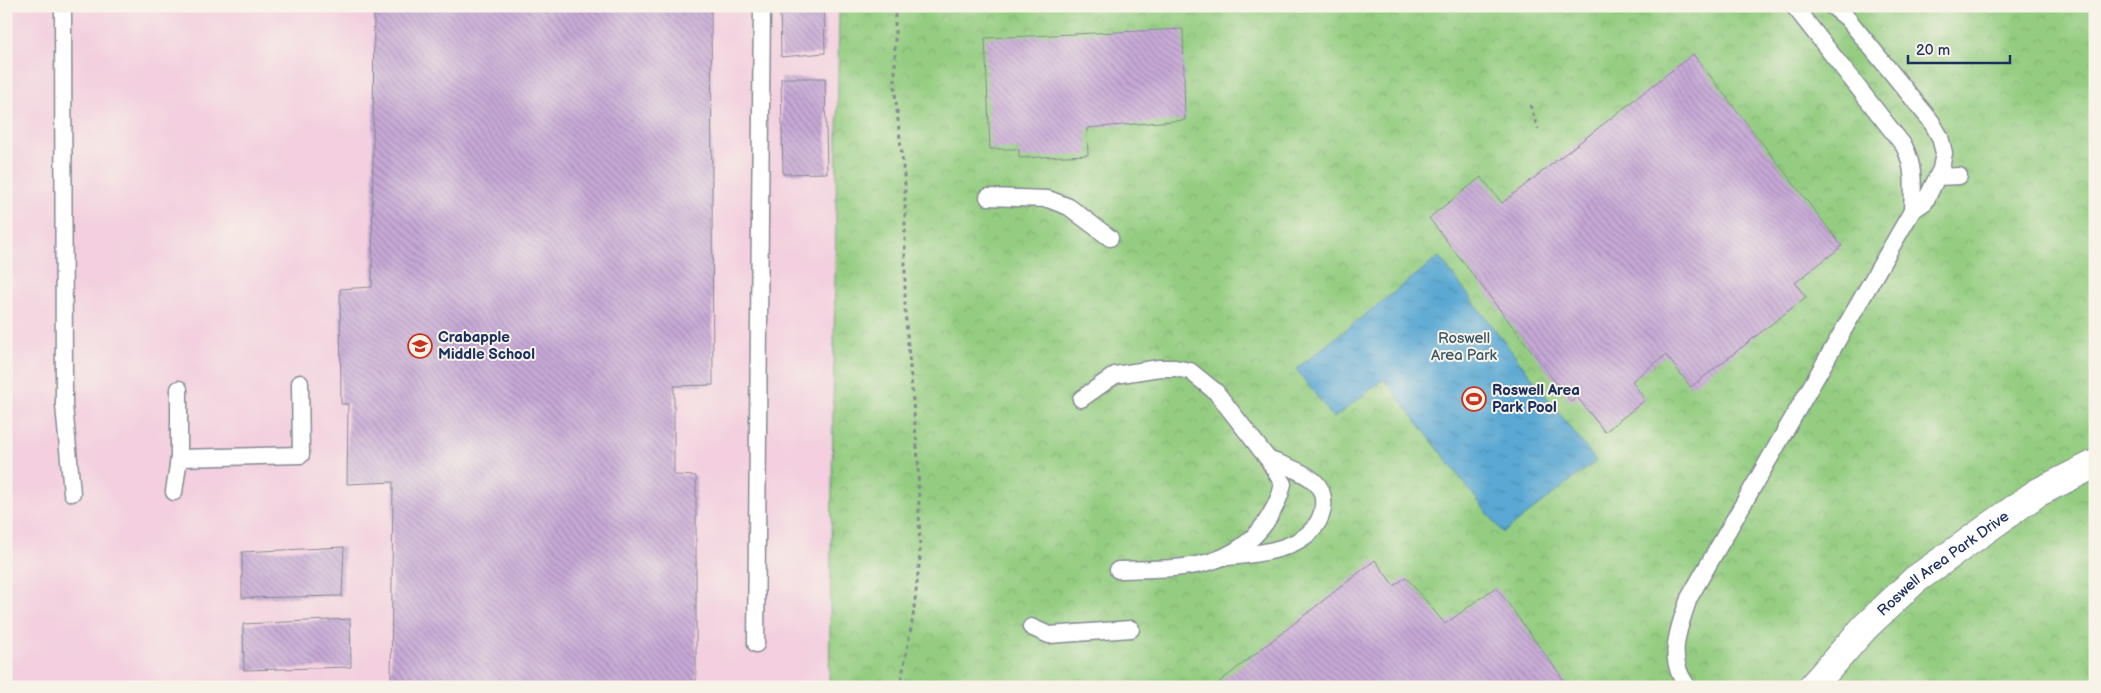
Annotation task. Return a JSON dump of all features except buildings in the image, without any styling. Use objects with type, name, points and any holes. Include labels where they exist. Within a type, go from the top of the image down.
[{"type":"street","name":"Roswell Area Park Drive","points":[[1812,687],[1865,627],[1915,580],[2037,493],[2095,464]]},
{"type":"lane","points":[[63,6],[64,405],[72,493]]},
{"type":"lane","points":[[756,644],[762,6]]},
{"type":"lane","points":[[1794,6],[1904,146],[1910,158],[1914,179],[1912,211]]},
{"type":"lane","points":[[1688,687],[1675,661],[1676,639],[1688,598],[1700,582],[1780,436],[1912,211],[1925,202],[1937,177],[1944,153],[1940,138],[1931,121],[1847,18],[1832,6]]},
{"type":"lane","points":[[1937,177],[1959,176]]},
{"type":"lane","points":[[988,196],[1048,199],[1069,207],[1110,238]]},
{"type":"lane","points":[[1081,399],[1115,375],[1159,368],[1182,368],[1190,371],[1216,392],[1268,458],[1283,484],[1281,496],[1257,534],[1227,557]]},
{"type":"lane","points":[[179,458],[300,455],[300,384]]},
{"type":"lane","points":[[174,492],[179,458],[179,389]]},
{"type":"lane","points":[[1118,570],[1196,565],[1227,557],[1265,553],[1304,538],[1321,516],[1323,504],[1322,491],[1316,482],[1268,458]]},
{"type":"lane","points":[[1031,627],[1049,635],[1131,629]]},
{"type":"path","points":[[895,6],[895,92],[905,185],[905,310],[918,459],[920,558],[913,618],[900,687]]},
{"type":"path","points":[[1530,105],[1538,129]]},
{"type":"shaded area","name":"Crabapple Middle School","points":[[6,6],[839,6],[829,687],[6,687]]},
{"type":"green space","name":"Roswell Area Park","points":[[839,6],[2095,6],[2095,687],[829,687]]},
{"type":"water","name":"Roswell Area Park Pool","points":[[1439,257],[1596,461],[1503,533],[1384,379],[1334,418],[1296,369]]},
{"type":"place","name":"Crabapple Middle School","points":[[420,346]]},
{"type":"place","name":"Roswell Area Park Pool","points":[[1474,399]]}]
